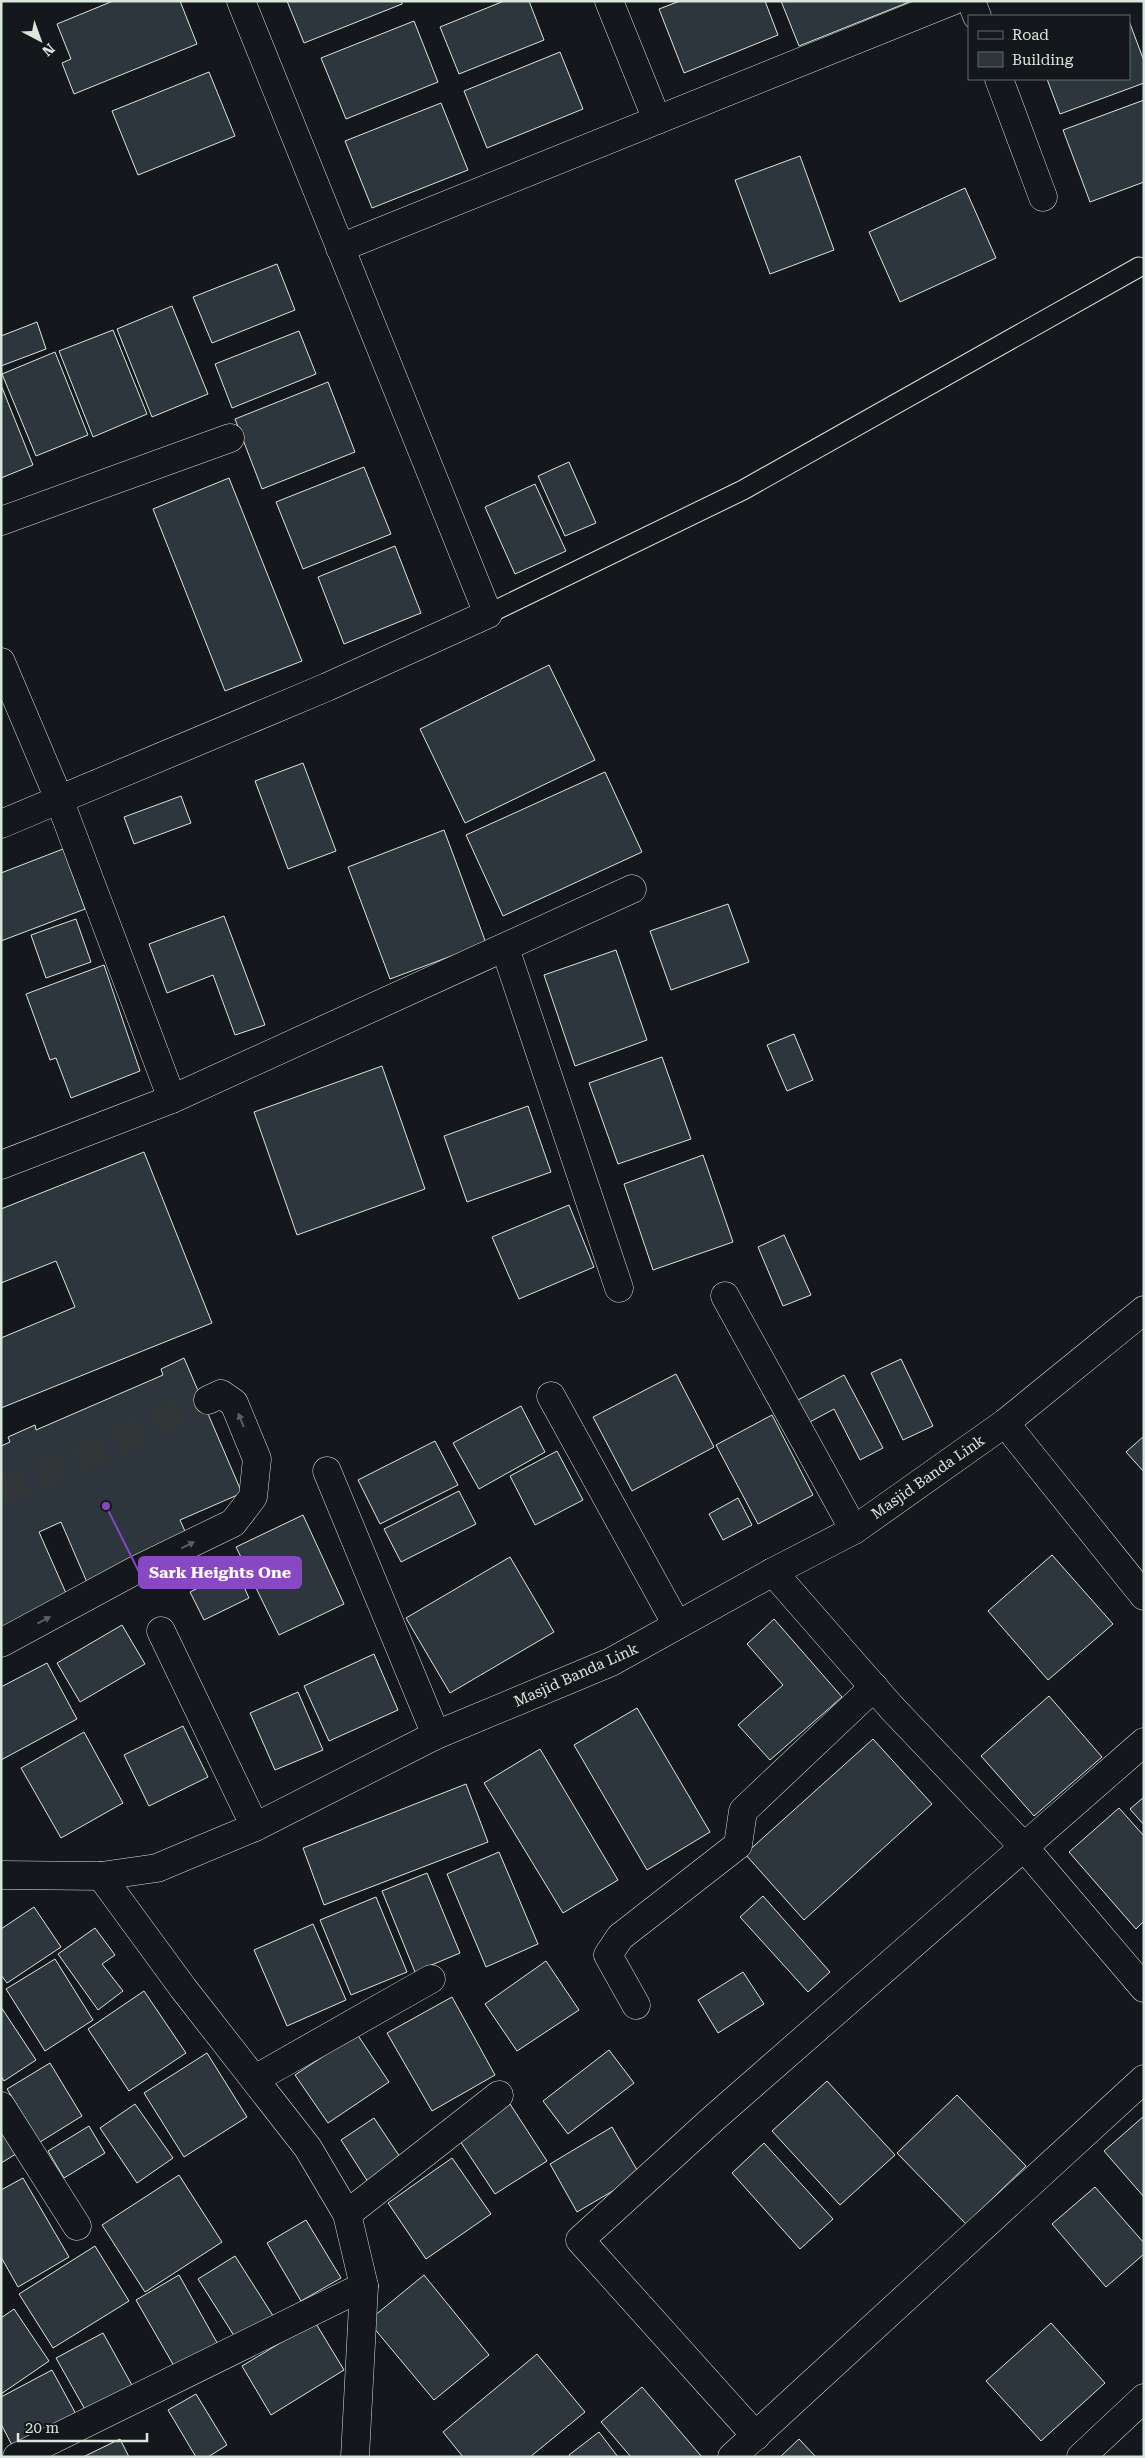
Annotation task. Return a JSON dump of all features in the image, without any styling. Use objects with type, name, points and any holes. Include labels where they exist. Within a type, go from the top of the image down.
[{"type":"street","points":[[1,824],[327,687],[488,614],[241,1]]},
{"type":"street","points":[[609,1],[657,120]]},
{"type":"street","points":[[340,248],[952,1]]},
{"type":"street","points":[[971,1],[977,15]]},
{"type":"street","points":[[1000,80],[1043,197]]},
{"type":"street","points":[[1,521],[230,438]]},
{"type":"street","points":[[1,662],[59,799],[172,1099]]},
{"type":"street","points":[[1,1165],[172,1099],[632,889]]},
{"type":"street","points":[[505,948],[619,1288]]},
{"type":"street","points":[[725,1296],[854,1530]]},
{"type":"street","name":"Masjid Banda Link","points":[[1,1875],[101,1876],[157,1868],[255,1826],[436,1735],[611,1662],[773,1572],[854,1530],[1005,1423],[1144,1310]]},
{"type":"street","points":[[1,1643],[134,1571],[233,1524],[253,1497],[257,1459],[234,1403],[220,1394],[208,1400]]},
{"type":"street","points":[[551,1396],[677,1625]]},
{"type":"street","points":[[1005,1423],[1144,1596]]},
{"type":"street","points":[[327,1471],[436,1735]]},
{"type":"street","points":[[773,1572],[874,1687],[1024,1847],[1144,1988]]},
{"type":"street","points":[[161,1631],[255,1826]]},
{"type":"street","points":[[636,2005],[608,1955],[620,1937],[738,1845],[743,1811],[874,1687]]},
{"type":"street","points":[[756,2436],[580,2240],[714,2118],[1144,1742]]},
{"type":"street","points":[[101,1876],[308,2148],[347,2214],[364,2286],[355,2457]]},
{"type":"street","points":[[255,2079],[431,1979]]},
{"type":"street","points":[[732,2457],[1144,2079]]},
{"type":"street","points":[[347,2214],[499,2095]]},
{"type":"street","points":[[1,2106],[77,2226]]},
{"type":"street","points":[[17,2457],[364,2286]]},
{"type":"street","points":[[1081,2457],[1144,2398]]},
{"type":"lane","points":[[488,614],[743,490],[1139,268]]},
{"type":"building","points":[[113,1],[180,1],[197,44],[74,94],[62,63],[71,59],[57,24]]},
{"type":"building","points":[[287,1],[402,1],[402,4],[304,43]]},
{"type":"building","points":[[504,1],[529,1],[544,40],[459,74],[440,27]]},
{"type":"building","points":[[680,1],[765,1],[778,35],[684,73],[659,9]]},
{"type":"building","points":[[781,1],[908,1],[909,2],[799,46]]},
{"type":"building","points":[[414,21],[438,82],[346,119],[321,58]]},
{"type":"building","points":[[1130,24],[1144,61],[1144,83],[1060,114],[1047,80],[1130,80]]},
{"type":"building","points":[[560,52],[583,109],[487,148],[464,91]]},
{"type":"building","points":[[209,72],[235,136],[138,175],[112,111]]},
{"type":"building","points":[[1144,100],[1144,182],[1090,202],[1063,130]]},
{"type":"building","points":[[441,103],[468,170],[372,208],[345,141]]},
{"type":"building","points":[[800,156],[834,250],[770,274],[735,180]]},
{"type":"building","points":[[965,188],[996,258],[900,302],[869,232]]},
{"type":"building","points":[[277,264],[295,310],[212,343],[193,297]]},
{"type":"building","points":[[172,306],[208,394],[152,417],[117,329]]},
{"type":"building","points":[[37,322],[46,349],[1,366],[1,336]]},
{"type":"building","points":[[113,330],[147,414],[93,437],[59,351]]},
{"type":"building","points":[[299,331],[316,374],[232,408],[215,364]]},
{"type":"building","points":[[55,352],[88,435],[36,456],[2,374]]},
{"type":"building","points":[[328,382],[355,452],[262,489],[235,419]]},
{"type":"building","points":[[1,385],[33,465],[1,478]]},
{"type":"building","points":[[569,462],[596,523],[565,536],[538,476]]},
{"type":"building","points":[[364,467],[391,534],[303,569],[276,502]]},
{"type":"building","points":[[229,478],[302,661],[225,691],[153,509]]},
{"type":"building","points":[[535,484],[566,551],[515,574],[485,507]]},
{"type":"building","points":[[395,546],[421,613],[344,644],[318,577]]},
{"type":"building","points":[[549,665],[595,760],[465,823],[420,729]]},
{"type":"building","points":[[303,763],[336,851],[288,869],[255,781]]},
{"type":"building","points":[[605,772],[642,852],[503,916],[466,835]]},
{"type":"building","points":[[181,796],[191,823],[134,844],[124,817]]},
{"type":"building","points":[[444,830],[486,943],[390,979],[348,867]]},
{"type":"building","points":[[63,849],[85,909],[1,941],[1,873]]},
{"type":"building","points":[[728,904],[749,962],[671,990],[650,931]]},
{"type":"building","points":[[224,916],[265,1025],[235,1035],[213,975],[167,993],[149,944]]},
{"type":"building","points":[[76,919],[91,962],[46,978],[31,935]]},
{"type":"building","points":[[616,950],[647,1040],[575,1066],[544,975]]},
{"type":"building","points":[[104,965],[140,1071],[71,1098],[56,1058],[50,1060],[26,994]]},
{"type":"building","points":[[794,1034],[813,1080],[787,1091],[767,1045]]},
{"type":"building","points":[[662,1057],[691,1139],[618,1164],[589,1083]]},
{"type":"building","points":[[382,1066],[425,1189],[297,1235],[254,1112]]},
{"type":"building","points":[[528,1106],[551,1172],[467,1202],[444,1136]]},
{"type":"building","points":[[144,1152],[212,1323],[1,1408],[1,1338],[75,1307],[56,1261],[1,1283],[1,1209]]},
{"type":"building","points":[[703,1155],[733,1242],[653,1270],[624,1184]]},
{"type":"building","points":[[569,1205],[594,1267],[519,1299],[492,1237]]},
{"type":"building","points":[[784,1235],[811,1295],[783,1306],[758,1247]]},
{"type":"building","points":[[184,1358],[242,1493],[180,1520],[188,1538],[89,1587],[61,1522],[39,1532],[69,1600],[1,1630],[1,1446],[10,1442],[8,1437],[35,1425],[36,1430],[163,1375],[161,1369]]},
{"type":"building","points":[[901,1359],[933,1426],[903,1440],[871,1373]]},
{"type":"building","points":[[676,1374],[714,1447],[632,1491],[593,1417]]},
{"type":"building","points":[[844,1375],[883,1448],[860,1460],[834,1409],[808,1423],[796,1401]]},
{"type":"building","points":[[521,1406],[545,1452],[479,1489],[453,1443]]},
{"type":"building","points":[[772,1415],[813,1495],[758,1524],[716,1445]]},
{"type":"building","points":[[1144,1436],[1144,1472],[1126,1452]]},
{"type":"building","points":[[435,1441],[458,1485],[380,1524],[358,1480]]},
{"type":"building","points":[[557,1451],[583,1500],[535,1525],[510,1476]]},
{"type":"building","points":[[459,1491],[476,1524],[401,1562],[384,1529]]},
{"type":"building","points":[[738,1498],[752,1525],[723,1540],[709,1514]]},
{"type":"building","points":[[303,1515],[344,1604],[279,1635],[236,1547]]},
{"type":"building","points":[[1052,1555],[1113,1624],[1048,1680],[988,1611]]},
{"type":"building","points":[[510,1557],[554,1632],[450,1693],[406,1618]]},
{"type":"building","points":[[236,1569],[249,1598],[204,1620],[190,1592]]},
{"type":"building","points":[[774,1619],[842,1697],[770,1760],[738,1725],[783,1685],[747,1644]]},
{"type":"building","points":[[122,1625],[145,1664],[80,1702],[57,1663]]},
{"type":"building","points":[[374,1654],[398,1710],[329,1741],[304,1686]]},
{"type":"building","points":[[47,1663],[77,1719],[1,1760],[1,1687]]},
{"type":"building","points":[[298,1692],[323,1750],[275,1770],[250,1713]]},
{"type":"building","points":[[1049,1696],[1102,1757],[1034,1816],[981,1756]]},
{"type":"building","points":[[637,1708],[710,1832],[647,1870],[574,1745]]},
{"type":"building","points":[[183,1726],[208,1777],[149,1806],[124,1755]]},
{"type":"building","points":[[84,1732],[123,1803],[61,1838],[21,1768]]},
{"type":"building","points":[[873,1739],[932,1804],[804,1920],[745,1854]]},
{"type":"building","points":[[540,1749],[618,1880],[563,1913],[484,1783]]},
{"type":"building","points":[[466,1784],[488,1842],[324,1905],[303,1848]]},
{"type":"building","points":[[1144,1797],[1144,1825],[1130,1809]]},
{"type":"building","points":[[1119,1808],[1144,1836],[1144,1921],[1136,1929],[1069,1852]]},
{"type":"building","points":[[499,1852],[538,1944],[486,1967],[447,1874]]},
{"type":"building","points":[[427,1873],[460,1953],[415,1972],[382,1891]]},
{"type":"building","points":[[763,1896],[830,1972],[808,1992],[740,1917]]},
{"type":"building","points":[[376,1897],[407,1972],[351,1995],[320,1920]]},
{"type":"building","points":[[34,1907],[61,1947],[7,1983],[1,1975],[1,1929]]},
{"type":"building","points":[[313,1924],[346,2000],[287,2026],[254,1950]]},
{"type":"building","points":[[95,1928],[115,1955],[102,1964],[123,1991],[98,2010],[58,1954]]},
{"type":"building","points":[[55,1959],[93,2020],[45,2051],[6,1989]]},
{"type":"building","points":[[546,1961],[579,2010],[517,2051],[485,2004]]},
{"type":"building","points":[[743,1972],[764,2004],[718,2033],[698,2000]]},
{"type":"building","points":[[144,1991],[186,2053],[129,2091],[88,2029]]},
{"type":"building","points":[[452,1997],[495,2075],[432,2111],[387,2033]]},
{"type":"building","points":[[1,2007],[36,2060],[4,2081],[1,2076]]},
{"type":"building","points":[[357,2034],[389,2082],[328,2123],[295,2075]]},
{"type":"building","points":[[609,2050],[634,2083],[568,2134],[543,2101]]},
{"type":"building","points":[[207,2053],[247,2117],[184,2157],[144,2093]]},
{"type":"building","points":[[50,2063],[82,2116],[40,2142],[7,2089]]},
{"type":"building","points":[[827,2081],[895,2155],[840,2205],[772,2131]]},
{"type":"building","points":[[957,2095],[1026,2166],[966,2224],[897,2153]]},
{"type":"building","points":[[135,2104],[173,2158],[137,2183],[100,2128]]},
{"type":"building","points":[[510,2104],[547,2161],[495,2194],[458,2138]]},
{"type":"building","points":[[1144,2116],[1144,2197],[1104,2151]]},
{"type":"building","points":[[374,2118],[404,2163],[370,2185],[341,2140]]},
{"type":"building","points":[[89,2126],[105,2153],[64,2178],[48,2151]]},
{"type":"building","points":[[612,2127],[640,2175],[577,2212],[550,2164]]},
{"type":"building","points":[[1,2131],[16,2154],[1,2163]]},
{"type":"building","points":[[764,2143],[833,2219],[800,2249],[732,2173]]},
{"type":"building","points":[[452,2158],[491,2214],[426,2259],[388,2203]]},
{"type":"building","points":[[179,2175],[222,2242],[145,2292],[102,2225]]},
{"type":"building","points":[[23,2178],[69,2257],[18,2287],[1,2257],[1,2190]]},
{"type":"building","points":[[1095,2187],[1144,2243],[1144,2254],[1106,2287],[1052,2224]]},
{"type":"building","points":[[306,2220],[341,2278],[301,2301],[267,2243]]},
{"type":"building","points":[[95,2246],[129,2301],[53,2348],[19,2294]]},
{"type":"building","points":[[235,2256],[277,2322],[240,2345],[198,2279]]},
{"type":"building","points":[[179,2275],[220,2348],[178,2373],[136,2300]]},
{"type":"building","points":[[424,2275],[489,2355],[434,2400],[368,2321]]},
{"type":"building","points":[[14,2309],[49,2361],[1,2394],[1,2318]]},
{"type":"building","points":[[315,2322],[344,2370],[271,2415],[242,2366]]},
{"type":"building","points":[[1051,2323],[1105,2383],[1041,2441],[986,2381]]},
{"type":"building","points":[[103,2333],[133,2387],[87,2413],[56,2358]]},
{"type":"building","points":[[537,2354],[585,2412],[530,2457],[463,2457],[443,2432]]},
{"type":"building","points":[[52,2370],[77,2416],[14,2449],[1,2424],[1,2397]]},
{"type":"building","points":[[642,2387],[702,2457],[631,2457],[601,2422]]},
{"type":"building","points":[[196,2394],[227,2445],[208,2457],[196,2457],[168,2410]]},
{"type":"building","points":[[599,2432],[618,2457],[570,2457],[569,2455]]},
{"type":"building","points":[[120,2439],[129,2457],[83,2457]]},
{"type":"building","points":[[799,2439],[816,2457],[780,2457]]},
{"type":"tunnel","points":[[1,1493],[208,1400]]},
{"type":"place","name":"Sark Heights One","points":[[106,1506]]}]
